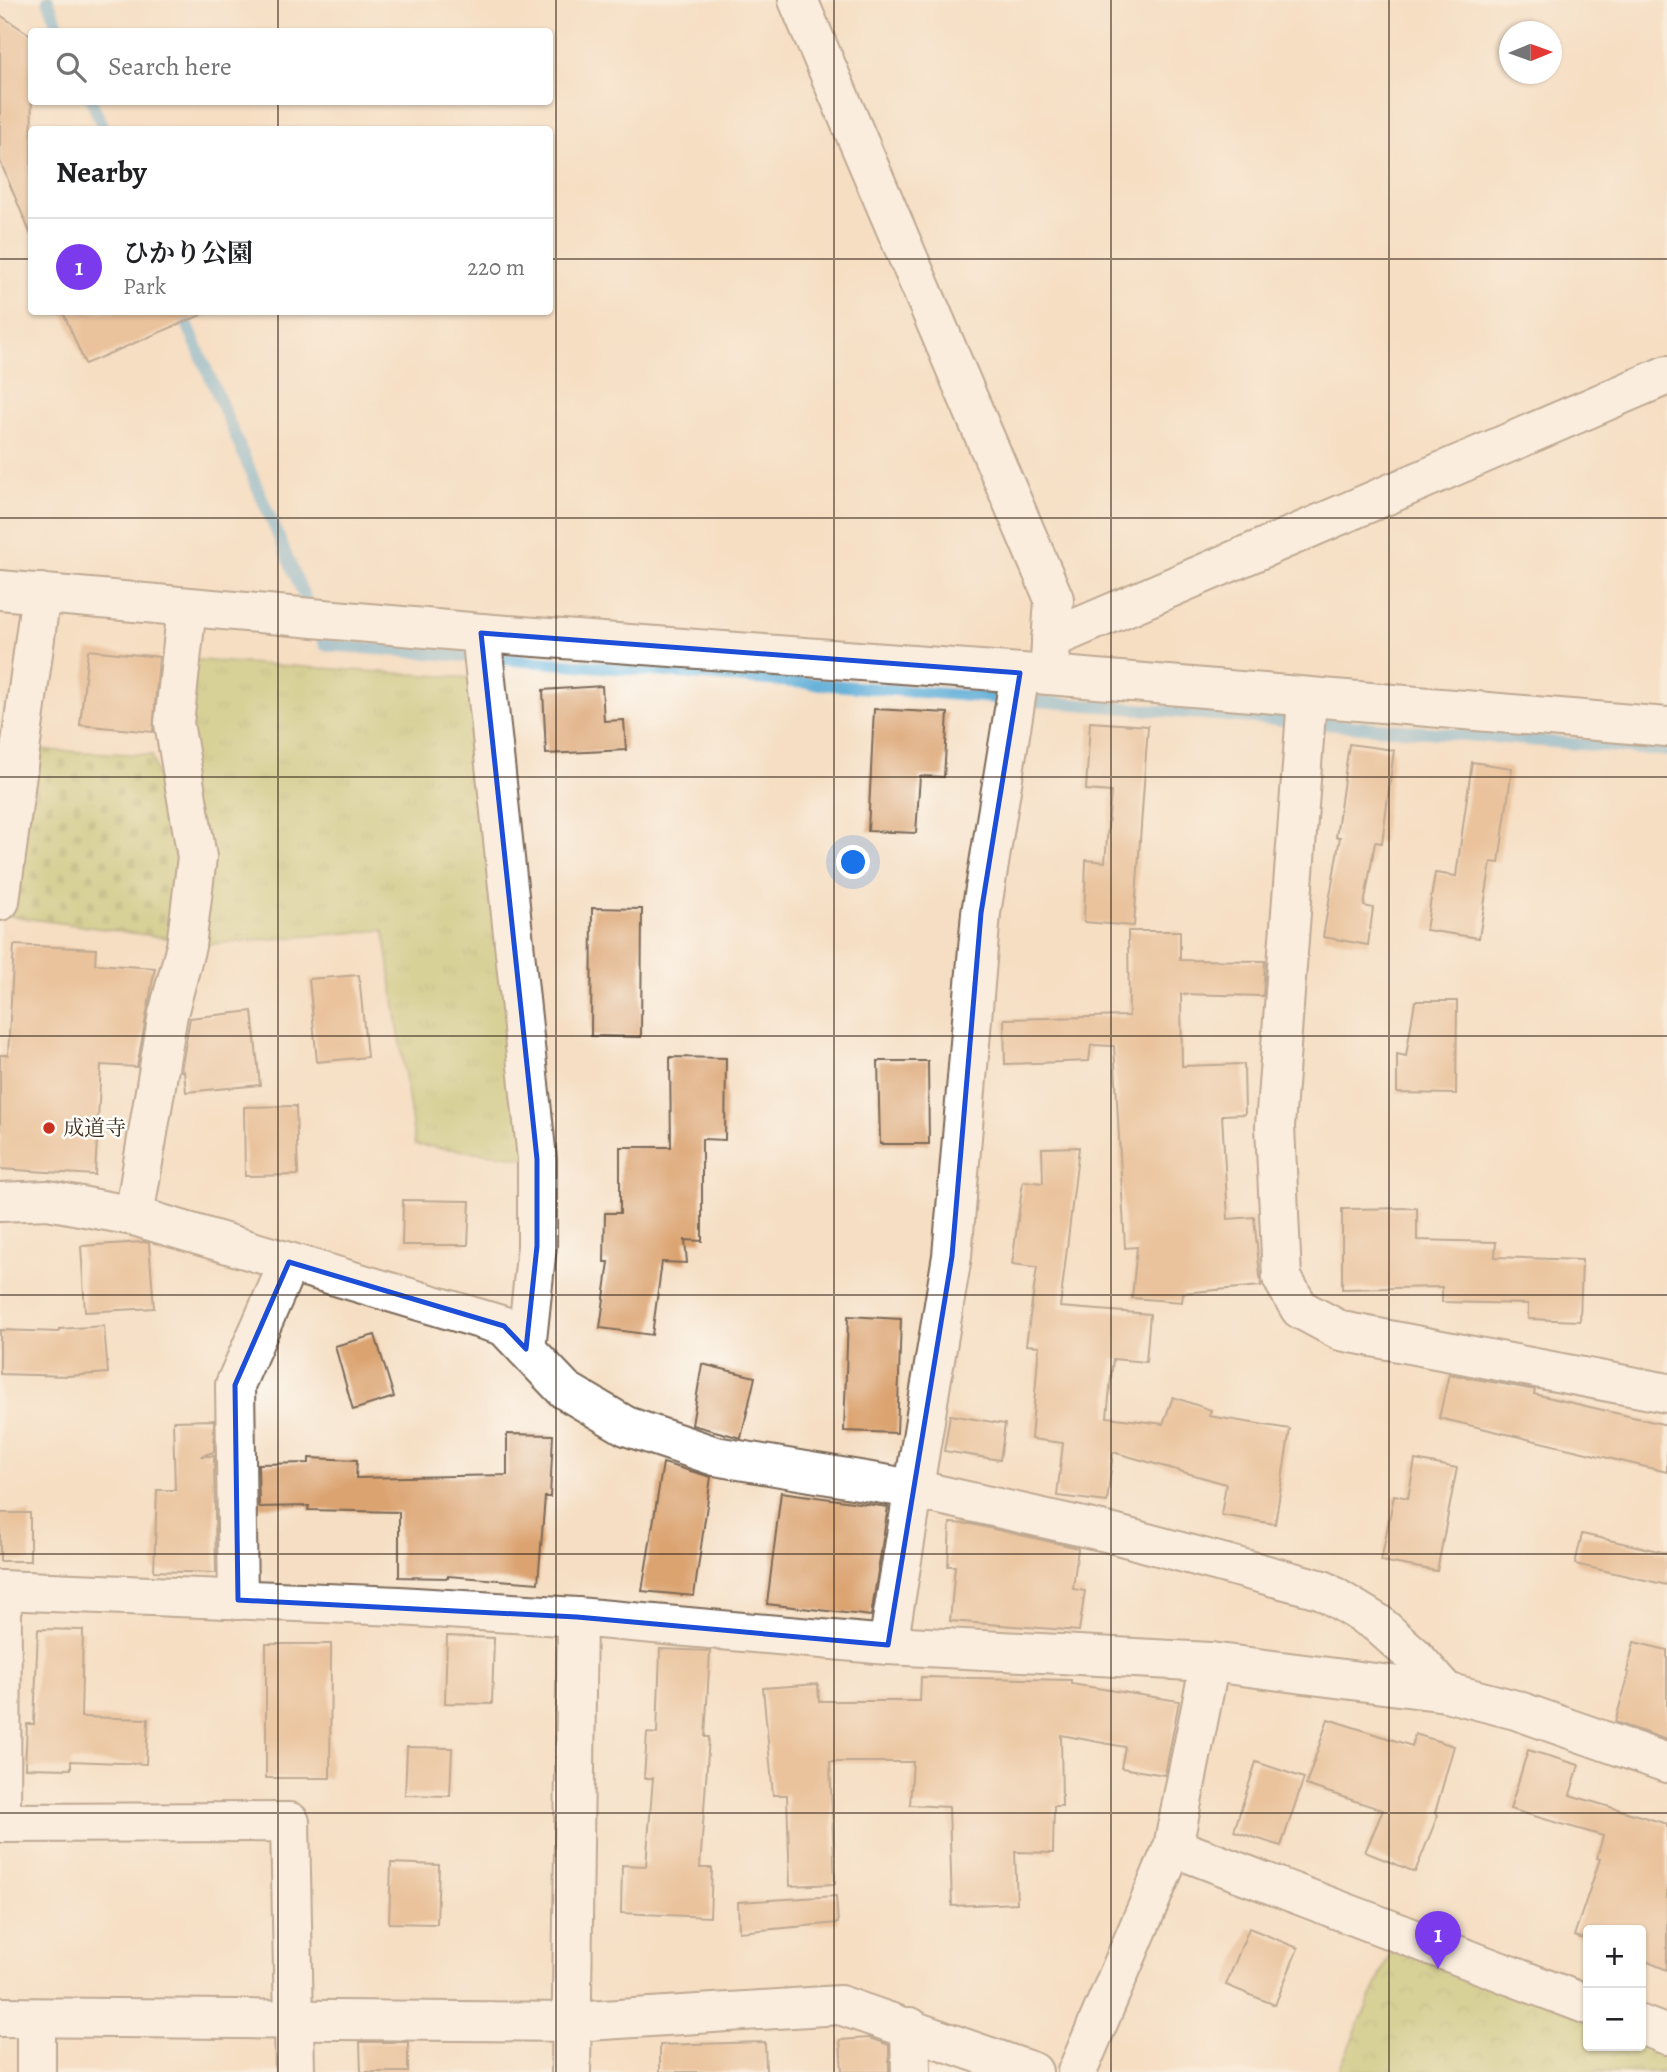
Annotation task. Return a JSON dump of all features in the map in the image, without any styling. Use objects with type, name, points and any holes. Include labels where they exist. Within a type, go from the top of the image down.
[{"type":"street","points":[[798,0],[1054,599],[981,912],[952,1256],[888,1645]]},
{"type":"street","points":[[1040,662],[1667,375]]},
{"type":"street","points":[[0,590],[481,633],[1040,662],[1307,699],[1667,727]]},
{"type":"street","points":[[0,901],[41,593]]},
{"type":"street","points":[[134,1216],[168,1014],[186,946],[197,857],[174,723],[187,607]]},
{"type":"street","points":[[481,633],[537,1159],[537,1246],[526,1349]]},
{"type":"street","points":[[1307,699],[1275,1125],[1282,1278],[1300,1309],[1341,1331],[1667,1392]]},
{"type":"street","points":[[0,1202],[48,1200],[134,1216],[503,1326],[565,1390],[626,1426],[715,1456],[913,1489],[1106,1532],[1323,1590],[1377,1623],[1414,1656],[1446,1692]]},
{"type":"street","points":[[238,1600],[234,1385],[289,1262]]},
{"type":"street","points":[[295,2072],[290,1822],[1,1823],[1,1590],[577,1617],[888,1645],[1210,1662],[1446,1692],[1516,1710],[1667,1763]]},
{"type":"street","points":[[571,2072],[577,1617]]},
{"type":"street","points":[[1077,2072],[1173,1847],[1210,1662]]},
{"type":"street","points":[[1173,1847],[1583,2003]]},
{"type":"street","points":[[36,2072],[18,2018],[572,2022],[840,2006],[910,2027],[1033,2072]]},
{"type":"street","points":[[910,2027],[911,2072]]},
{"type":"street","points":[[1646,2027],[1667,2035]]},
{"type":"highlighted area","points":[[481,633],[1020,673],[981,913],[952,1256],[888,1645],[577,1617],[238,1600],[235,1385],[289,1262],[504,1326],[526,1349],[537,1246],[537,1159]]},
{"type":"green space","points":[[181,659],[486,679],[537,1159],[415,1145],[384,930],[186,946]]},
{"type":"green space","points":[[39,750],[152,755],[177,859],[169,938],[10,916]]},
{"type":"green space","points":[[1399,1933],[1583,2003],[1583,2051],[1646,2051],[1646,2027],[1667,2035],[1667,2072],[1338,2072]]},
{"type":"building","points":[[0,15],[28,33],[28,105],[32,105],[32,126],[28,126],[28,228],[0,161]]},
{"type":"building","points":[[64,315],[201,315],[85,364]]},
{"type":"building","points":[[88,650],[159,657],[153,732],[80,725]]},
{"type":"building","points":[[602,686],[604,721],[624,720],[626,750],[546,754],[543,690]]},
{"type":"building","points":[[874,709],[948,713],[944,777],[920,776],[916,833],[868,831]]},
{"type":"building","points":[[1090,722],[1148,726],[1134,926],[1084,922],[1086,860],[1105,862],[1111,792],[1086,790]]},
{"type":"building","points":[[1349,744],[1394,750],[1382,843],[1375,842],[1364,906],[1373,908],[1368,945],[1323,937],[1340,837],[1336,837]]},
{"type":"building","points":[[1472,762],[1512,768],[1499,863],[1491,862],[1479,938],[1426,930],[1435,873],[1456,876]]},
{"type":"building","points":[[592,908],[642,909],[641,1037],[591,1036]]},
{"type":"building","points":[[1128,931],[1180,931],[1180,960],[1265,961],[1263,996],[1181,994],[1182,1066],[1244,1064],[1245,1114],[1222,1115],[1228,1219],[1254,1217],[1261,1286],[1183,1293],[1182,1302],[1132,1298],[1137,1247],[1125,1248],[1114,1046],[1091,1045],[1089,1061],[1005,1064],[1004,1019],[1129,1016]]},
{"type":"building","points":[[14,945],[96,949],[95,964],[155,968],[137,1067],[101,1065],[95,1175],[0,1169],[0,1055],[8,1055]]},
{"type":"building","points":[[359,975],[367,1057],[317,1062],[309,979]]},
{"type":"building","points":[[1415,1001],[1457,1001],[1456,1094],[1397,1093],[1397,1054],[1406,1056]]},
{"type":"building","points":[[252,1011],[260,1085],[186,1092],[184,1071],[181,1071],[190,1018]]},
{"type":"building","points":[[670,1057],[726,1058],[725,1140],[702,1139],[702,1241],[685,1240],[687,1263],[662,1262],[652,1335],[600,1328],[609,1262],[604,1262],[605,1213],[620,1213],[620,1147],[671,1147]]},
{"type":"building","points":[[878,1061],[928,1061],[929,1144],[880,1144]]},
{"type":"building","points":[[296,1106],[298,1175],[245,1176],[244,1107]]},
{"type":"building","points":[[1079,1147],[1060,1307],[1150,1314],[1146,1362],[1113,1359],[1107,1417],[1163,1424],[1173,1397],[1211,1410],[1209,1416],[1290,1429],[1275,1524],[1221,1515],[1226,1484],[1113,1452],[1107,1502],[1057,1496],[1063,1443],[1031,1439],[1039,1346],[1026,1345],[1037,1267],[1012,1264],[1023,1181],[1043,1183],[1042,1148]]},
{"type":"building","points":[[403,1200],[470,1201],[468,1245],[402,1245]]},
{"type":"building","points":[[1417,1208],[1417,1240],[1496,1242],[1495,1257],[1582,1260],[1580,1321],[1528,1319],[1528,1304],[1442,1302],[1442,1287],[1342,1289],[1342,1209]]},
{"type":"building","points":[[149,1243],[154,1308],[85,1312],[81,1246]]},
{"type":"building","points":[[848,1316],[901,1319],[897,1433],[844,1431]]},
{"type":"building","points":[[104,1326],[108,1373],[68,1376],[0,1374],[0,1330],[59,1332],[59,1329]]},
{"type":"building","points":[[375,1335],[394,1397],[353,1410],[335,1346]]},
{"type":"building","points":[[702,1364],[755,1377],[741,1438],[692,1425]]},
{"type":"building","points":[[1449,1374],[1535,1390],[1534,1394],[1667,1425],[1667,1472],[1439,1418]]},
{"type":"building","points":[[950,1415],[1005,1424],[1000,1460],[944,1451]]},
{"type":"building","points":[[214,1420],[214,1452],[201,1456],[214,1456],[216,1573],[154,1571],[157,1490],[175,1490],[173,1421]]},
{"type":"building","points":[[507,1434],[553,1435],[550,1497],[545,1497],[538,1583],[448,1576],[399,1577],[399,1512],[308,1510],[309,1506],[259,1507],[258,1464],[309,1463],[309,1458],[357,1460],[356,1478],[507,1475]]},
{"type":"building","points":[[1415,1460],[1457,1468],[1437,1571],[1381,1561],[1394,1495],[1408,1498]]},
{"type":"building","points":[[663,1463],[711,1477],[694,1596],[642,1591]]},
{"type":"building","points":[[781,1492],[888,1507],[871,1616],[767,1604]]},
{"type":"building","points":[[0,1513],[30,1513],[30,1561],[0,1561]]},
{"type":"building","points":[[950,1523],[971,1524],[1078,1548],[1073,1589],[1085,1591],[1079,1631],[950,1621],[955,1566],[948,1566]]},
{"type":"building","points":[[1582,1534],[1667,1553],[1667,1585],[1575,1564]]},
{"type":"building","points":[[38,1629],[83,1630],[81,1717],[148,1719],[146,1764],[71,1761],[71,1769],[25,1768],[27,1724],[34,1724]]},
{"type":"building","points":[[447,1636],[494,1638],[492,1704],[445,1703]]},
{"type":"building","points":[[1634,1642],[1667,1650],[1667,1740],[1615,1722],[1629,1673],[1627,1672]]},
{"type":"building","points":[[266,1644],[331,1644],[330,1778],[266,1778]]},
{"type":"building","points":[[660,1649],[710,1651],[705,1737],[709,1737],[700,1868],[712,1868],[710,1917],[621,1913],[622,1865],[646,1866],[653,1778],[644,1778],[647,1733],[657,1734]]},
{"type":"building","points":[[921,1677],[1071,1680],[1071,1684],[1179,1701],[1165,1775],[1121,1768],[1125,1747],[1061,1735],[1062,1806],[1054,1806],[1053,1853],[1015,1852],[1017,1903],[952,1906],[949,1807],[910,1805],[913,1762],[830,1762],[835,1884],[790,1886],[787,1795],[773,1795],[763,1688],[818,1684],[819,1701],[920,1701]]},
{"type":"building","points":[[1328,1719],[1412,1746],[1415,1734],[1454,1746],[1435,1813],[1438,1815],[1415,1872],[1365,1852],[1383,1810],[1306,1785]]},
{"type":"building","points":[[407,1747],[452,1748],[450,1796],[405,1795]]},
{"type":"building","points":[[1528,1750],[1579,1765],[1570,1795],[1667,1824],[1667,1970],[1646,1961],[1646,1925],[1583,1925],[1583,1939],[1574,1936],[1600,1859],[1597,1858],[1603,1836],[1510,1809]]},
{"type":"building","points":[[1256,1762],[1304,1778],[1281,1846],[1234,1831]]},
{"type":"building","points":[[391,1863],[439,1865],[437,1924],[389,1923]]},
{"type":"building","points":[[836,1896],[838,1923],[739,1932],[738,1902]]},
{"type":"building","points":[[1249,1928],[1298,1948],[1275,2005],[1226,1985]]},
{"type":"building","points":[[869,2038],[889,2045],[889,2072],[842,2072],[840,2040]]},
{"type":"building","points":[[360,2042],[408,2042],[408,2072],[361,2072]]},
{"type":"building","points":[[765,2042],[766,2072],[660,2072],[660,2045]]},
{"type":"waterway","points":[[48,0],[59,28]]},
{"type":"waterway","points":[[93,105],[102,126]]},
{"type":"waterway","points":[[183,315],[325,645],[1667,751]]},
{"type":"place","name":"成道寺","points":[[49,1128]]},
{"type":"place","name":"ひかり公園","points":[[1438,1969]]}]
